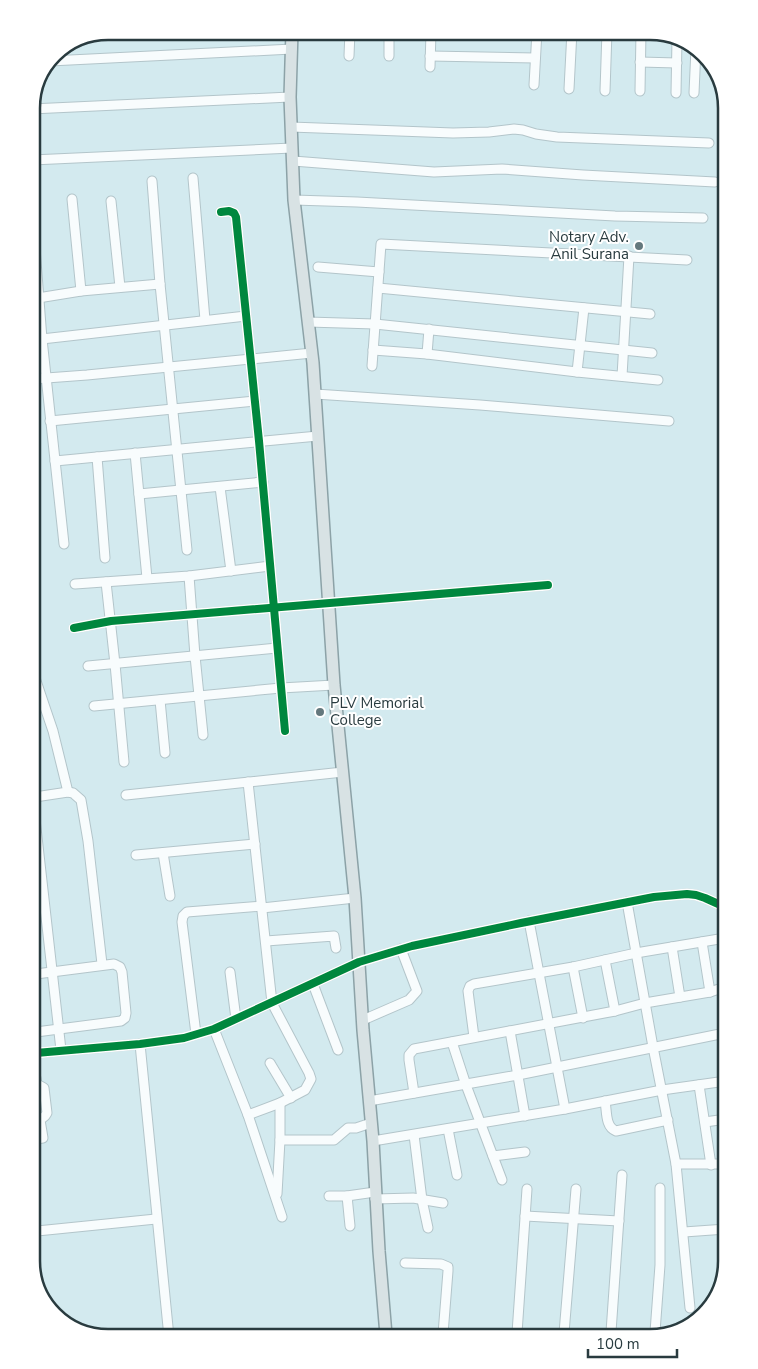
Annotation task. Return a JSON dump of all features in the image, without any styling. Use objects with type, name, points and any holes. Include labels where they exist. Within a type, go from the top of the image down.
[{"type":"main road","points":[[292,40],[290,96],[294,200],[312,352],[334,685],[355,898],[362,1020],[373,1141],[375,1195],[386,1329]]},
{"type":"street","points":[[349,56],[350,40]]},
{"type":"street","points":[[389,40],[389,56]]},
{"type":"street","points":[[430,67],[431,40]]},
{"type":"street","points":[[534,85],[536,40]]},
{"type":"street","points":[[569,89],[572,40]]},
{"type":"street","points":[[605,91],[607,40]]},
{"type":"street","points":[[640,91],[641,40]]},
{"type":"street","points":[[676,93],[677,46]]},
{"type":"street","points":[[60,61],[292,49]]},
{"type":"street","points":[[430,56],[535,58]]},
{"type":"street","points":[[694,92],[696,58]]},
{"type":"street","points":[[640,62],[677,62]]},
{"type":"street","points":[[40,109],[290,96]]},
{"type":"street","points":[[291,127],[454,134],[514,129],[557,137],[709,143]]},
{"type":"street","points":[[40,160],[292,148]]},
{"type":"street","points":[[293,161],[434,172],[502,169],[715,182]]},
{"type":"street","points":[[193,178],[205,320]]},
{"type":"street","points":[[152,181],[160,284],[187,550]]},
{"type":"street","points":[[72,199],[82,291]]},
{"type":"street","points":[[294,200],[615,216],[703,218]]},
{"type":"street","points":[[111,201],[120,288]]},
{"type":"street","points":[[221,212],[232,212],[236,217],[263,482],[285,731]]},
{"type":"street","points":[[372,366],[382,244],[687,260]]},
{"type":"street","points":[[622,376],[629,256]]},
{"type":"street","points":[[318,267],[379,272]]},
{"type":"street","points":[[40,298],[82,291],[160,284]]},
{"type":"street","points":[[378,288],[650,314]]},
{"type":"street","points":[[577,372],[584,308]]},
{"type":"street","points":[[40,339],[246,316]]},
{"type":"street","points":[[308,322],[375,324],[652,353]]},
{"type":"street","points":[[427,354],[429,329]]},
{"type":"street","points":[[373,350],[427,354],[658,380]]},
{"type":"street","points":[[40,352],[46,378],[64,544]]},
{"type":"street","points":[[40,379],[312,352]]},
{"type":"street","points":[[315,394],[480,405],[669,421]]},
{"type":"street","points":[[50,421],[255,400]]},
{"type":"street","points":[[55,461],[318,436]]},
{"type":"street","points":[[135,453],[147,578]]},
{"type":"street","points":[[97,457],[105,558]]},
{"type":"street","points":[[139,494],[263,482]]},
{"type":"street","points":[[220,486],[231,571]]},
{"type":"street","points":[[75,584],[189,576],[270,566]]},
{"type":"street","points":[[189,576],[203,735]]},
{"type":"street","points":[[106,582],[124,762]]},
{"type":"street","points":[[74,628],[111,622],[329,602],[548,585]]},
{"type":"street","points":[[88,666],[277,648]]},
{"type":"street","points":[[94,706],[281,688],[334,685]]},
{"type":"street","points":[[40,694],[56,740],[68,792]]},
{"type":"street","points":[[160,700],[165,753]]},
{"type":"street","points":[[126,795],[343,772]]},
{"type":"street","points":[[248,782],[272,1003],[311,1080],[307,1088],[291,1098],[248,1115]]},
{"type":"street","points":[[40,796],[73,793],[78,796],[83,807],[102,964]]},
{"type":"street","points":[[136,855],[255,844]]},
{"type":"street","points":[[163,853],[170,896]]},
{"type":"street","points":[[40,864],[61,1050]]},
{"type":"street","points":[[40,1053],[140,1044],[184,1038],[214,1029],[359,962],[401,949],[529,921],[654,897],[687,894],[705,898],[718,904]]},
{"type":"street","points":[[196,1034],[182,922],[183,916],[187,912],[355,898]]},
{"type":"street","points":[[628,902],[645,1004],[676,1164],[690,1308]]},
{"type":"street","points":[[529,921],[565,1109]]},
{"type":"street","points":[[266,941],[334,936],[336,948]]},
{"type":"street","points":[[474,1037],[468,997],[470,986],[474,984],[718,939]]},
{"type":"street","points":[[702,942],[710,992]]},
{"type":"street","points":[[672,947],[680,997]]},
{"type":"street","points":[[362,1020],[409,1000],[416,991],[401,949]]},
{"type":"street","points":[[605,960],[615,1012]]},
{"type":"street","points":[[40,974],[102,964],[114,964],[120,967],[126,1013],[121,1021],[40,1032]]},
{"type":"street","points":[[573,967],[583,1018]]},
{"type":"street","points":[[230,972],[236,1019]]},
{"type":"street","points":[[314,984],[338,1050]]},
{"type":"street","points":[[414,1093],[409,1055],[414,1049],[615,1012],[718,989]]},
{"type":"street","points":[[214,1029],[248,1115],[282,1217]]},
{"type":"street","points":[[510,1032],[525,1116]]},
{"type":"street","points":[[369,1101],[466,1085],[718,1035]]},
{"type":"street","points":[[452,1042],[502,1180]]},
{"type":"street","points":[[140,1044],[168,1329]]},
{"type":"street","points":[[270,1063],[291,1098]]},
{"type":"street","points":[[373,1141],[565,1109],[662,1090],[718,1082]]},
{"type":"street","points":[[699,1085],[711,1165]]},
{"type":"street","points":[[40,1086],[44,1088],[46,1097],[45,1116],[40,1118]]},
{"type":"street","points":[[605,1101],[609,1125],[612,1130],[616,1131],[668,1120]]},
{"type":"street","points":[[276,1199],[280,1140],[280,1103]]},
{"type":"street","points":[[705,1122],[718,1120]]},
{"type":"street","points":[[280,1140],[334,1140],[348,1128],[356,1128],[371,1123]]},
{"type":"street","points":[[40,1127],[43,1138],[40,1138]]},
{"type":"street","points":[[448,1129],[457,1175]]},
{"type":"street","points":[[414,1135],[422,1200],[428,1228]]},
{"type":"street","points":[[493,1156],[525,1152]]},
{"type":"street","points":[[676,1164],[718,1165]]},
{"type":"street","points":[[611,1329],[622,1175]]},
{"type":"street","points":[[655,1329],[660,1273],[660,1188]]},
{"type":"street","points":[[517,1329],[527,1189]]},
{"type":"street","points":[[564,1329],[576,1189]]},
{"type":"street","points":[[329,1196],[375,1195],[443,1203]]},
{"type":"street","points":[[347,1196],[350,1226]]},
{"type":"street","points":[[526,1216],[619,1221]]},
{"type":"street","points":[[40,1231],[156,1219]]},
{"type":"street","points":[[684,1232],[718,1230]]},
{"type":"street","points":[[405,1264],[441,1264],[448,1267],[443,1329]]},
{"type":"cycle path","points":[[221,212],[229,211],[234,213],[236,217],[259,441],[285,731]]},
{"type":"cycle path","points":[[74,628],[111,621],[548,585]]},
{"type":"cycle path","points":[[40,1053],[140,1044],[184,1038],[214,1029],[359,962],[412,946],[654,897],[687,894],[696,895],[718,904]]},
{"type":"place","name":"Notary Adv. Anil Surana","points":[[639,246]]},
{"type":"place","name":"PLV Memorial College","points":[[320,712]]}]
